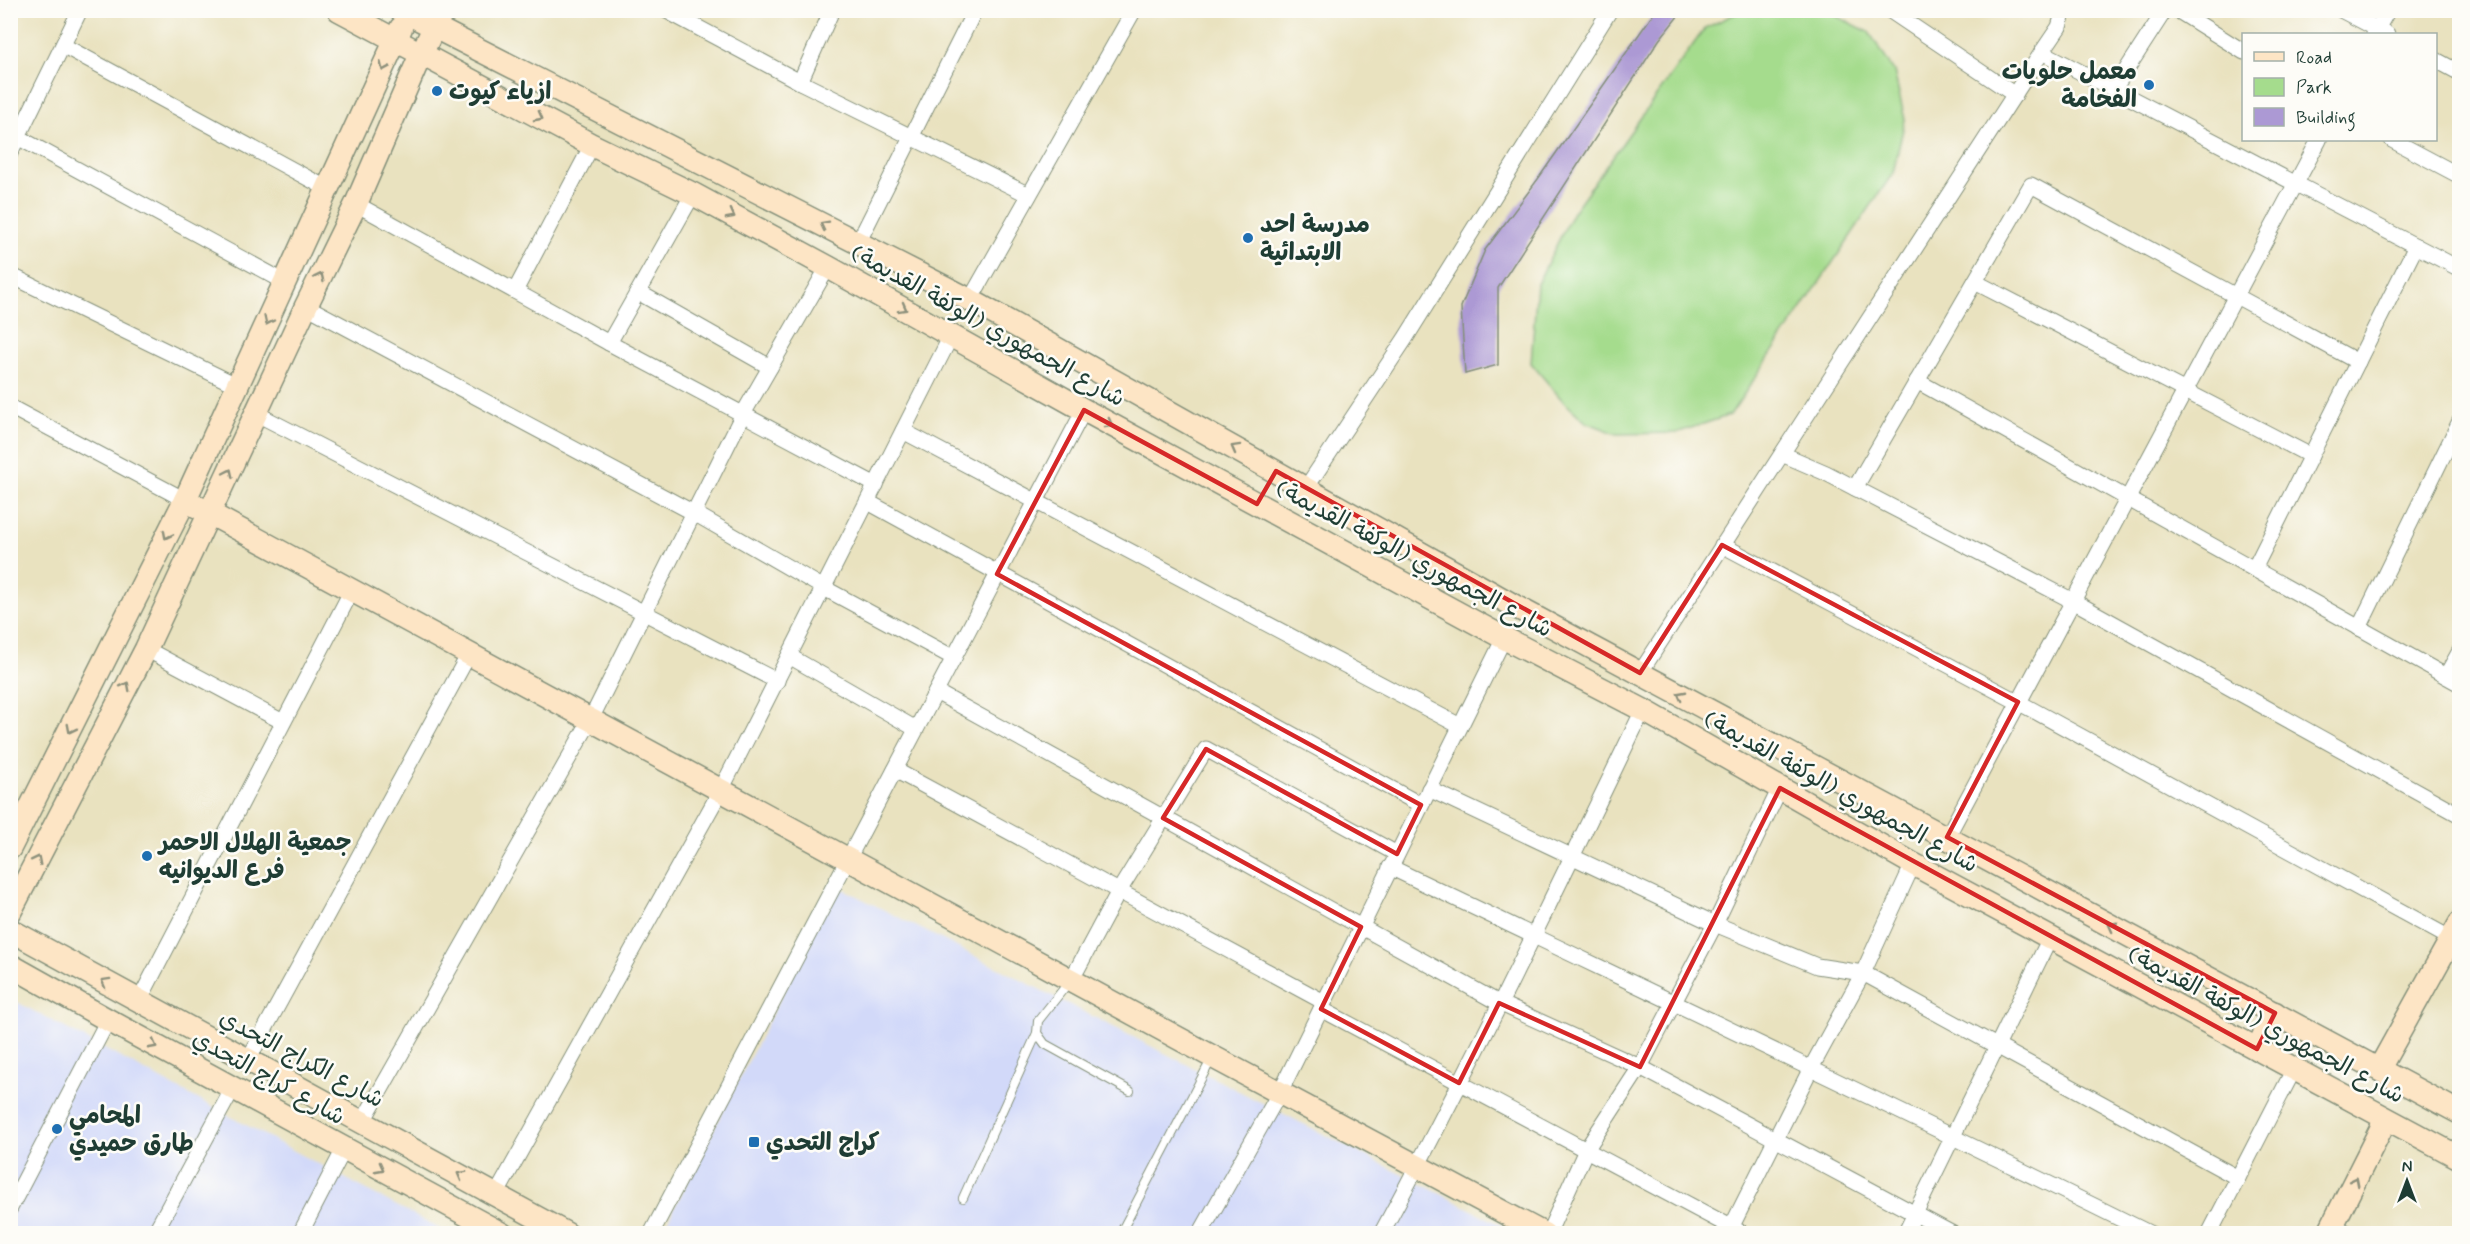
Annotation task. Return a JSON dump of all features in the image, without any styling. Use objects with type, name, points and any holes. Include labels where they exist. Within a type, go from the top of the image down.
[{"type":"main road","name":"شارع الجمهوري (الوكفة القديمة)","points":[[339,10],[592,145],[693,194],[952,334],[1084,410],[1504,638],[1642,710],[1913,864],[2460,1158]]},
{"type":"main road","name":"شارع الجمهوري (الوكفة القديمة)","points":[[406,11],[439,19],[858,243],[970,300],[1520,609],[2454,1110]]},
{"type":"main road","points":[[10,848],[185,500],[395,41],[406,11]]},
{"type":"main road","points":[[10,912],[146,649],[356,204],[421,54],[439,19]]},
{"type":"main road","points":[[1008,366],[1026,331]]},
{"type":"main road","points":[[1257,504],[1276,471]]},
{"type":"main road","points":[[185,500],[1417,1167],[1546,1233]]},
{"type":"main road","name":"شارع الكراج التحدي","points":[[10,930],[567,1233]]},
{"type":"main road","points":[[2379,1069],[2457,935]]},
{"type":"main road","name":"شارع كراج التحدي","points":[[10,965],[344,1149],[478,1228],[502,1233]]},
{"type":"main road","points":[[2257,1049],[2275,1013]]},
{"type":"main road","points":[[2429,1142],[2454,1110]]},
{"type":"main road","points":[[2337,1230],[2386,1119]]},
{"type":"street","points":[[10,153],[14,135],[64,46],[80,10]]},
{"type":"street","points":[[665,10],[800,82],[1029,195]]},
{"type":"street","points":[[800,82],[832,10]]},
{"type":"street","points":[[858,243],[913,138],[975,10]]},
{"type":"street","points":[[970,300],[1134,10]]},
{"type":"street","points":[[1306,488],[1405,339],[1610,10]]},
{"type":"street","points":[[1889,10],[2015,95]]},
{"type":"street","points":[[1640,673],[2059,27],[2064,10]]},
{"type":"street","points":[[2114,89],[2165,10]]},
{"type":"street","points":[[2177,10],[2242,51]]},
{"type":"street","points":[[2341,10],[2380,33],[2388,10]]},
{"type":"street","points":[[64,46],[328,189]]},
{"type":"street","points":[[2042,52],[2460,268]]},
{"type":"street","points":[[2437,61],[2460,73]]},
{"type":"street","points":[[14,135],[285,282]]},
{"type":"street","points":[[1947,837],[2318,141]]},
{"type":"street","points":[[2394,141],[2460,176]]},
{"type":"street","points":[[515,291],[592,145]]},
{"type":"street","points":[[1855,488],[2031,185],[2358,362]]},
{"type":"street","points":[[609,343],[693,194]]},
{"type":"street","points":[[356,204],[609,343],[876,484]]},
{"type":"street","points":[[2254,569],[2416,246]]},
{"type":"street","points":[[363,1121],[591,719],[743,414],[828,267]]},
{"type":"street","points":[[10,275],[238,386]]},
{"type":"street","points":[[1975,282],[2311,456]]},
{"type":"street","points":[[638,292],[770,367]]},
{"type":"street","points":[[306,306],[694,513],[824,588],[954,658]]},
{"type":"street","points":[[496,1194],[721,790],[952,334]]},
{"type":"street","points":[[1917,381],[2453,680],[2460,651]]},
{"type":"street","points":[[10,407],[185,500]]},
{"type":"street","points":[[651,1233],[1084,410]]},
{"type":"street","points":[[257,414],[777,681]]},
{"type":"street","points":[[2359,628],[2460,421]]},
{"type":"street","points":[[903,431],[1035,503],[1460,726]]},
{"type":"street","points":[[1782,454],[1855,488],[2073,601],[2460,815]]},
{"type":"street","points":[[868,502],[1421,805]]},
{"type":"street","points":[[1722,545],[2457,935]]},
{"type":"street","points":[[139,1001],[352,590]]},
{"type":"street","points":[[1200,1233],[1280,1092],[1504,638]]},
{"type":"street","points":[[146,649],[283,722]]},
{"type":"street","points":[[248,1060],[469,654]]},
{"type":"street","points":[[789,656],[916,729]]},
{"type":"street","points":[[936,692],[1499,1003],[1640,1067],[1953,1233]]},
{"type":"street","points":[[1381,1233],[1417,1167],[1533,936],[1642,710]]},
{"type":"street","points":[[1071,980],[1119,891],[1206,749],[1394,861],[1533,936],[2151,1233]]},
{"type":"street","points":[[895,770],[1119,891],[1459,1083],[1734,1231],[1775,1140],[1863,973],[1913,864]]},
{"type":"street","points":[[1546,1233],[1586,1150],[1640,1067],[1715,924],[1780,788]]},
{"type":"street","points":[[1429,789],[1715,924],[1817,966],[1863,973],[2238,1178]]},
{"type":"street","points":[[1905,1233],[2050,938]]},
{"type":"street","points":[[10,1208],[108,1020]]},
{"type":"street","points":[[2209,1233],[2294,1069]]},
{"type":"street","points":[[154,1233],[233,1088]]},
{"type":"street","points":[[300,1233],[344,1149]]},
{"type":"lane","points":[[963,1198],[1037,1033],[1038,1021],[1071,980]]},
{"type":"lane","points":[[1037,1033],[1045,1044],[1130,1091]]},
{"type":"lane","points":[[1120,1233],[1213,1057]]},
{"type":"highlighted area","points":[[1084,410],[1257,504],[1276,471],[1640,673],[1722,545],[2018,702],[1947,837],[2275,1013],[2257,1049],[1780,788],[1640,1067],[1499,1003],[1459,1083],[1321,1009],[1361,927],[1163,818],[1206,749],[1397,854],[1421,805],[997,574]]},
{"type":"shaded area","points":[[837,886],[1517,1233],[661,1234]]},
{"type":"shaded area","points":[[11,999],[447,1233],[11,1233]]},
{"type":"green space","points":[[1741,11],[1826,11],[1869,32],[1894,71],[1905,120],[1893,173],[1730,415],[1676,433],[1617,434],[1586,422],[1563,401],[1531,363],[1537,284],[1573,212],[1705,28]]},
{"type":"building","points":[[1656,10],[1683,10],[1659,40],[1498,288],[1498,365],[1465,374],[1461,307],[1485,250],[1538,179]]},
{"type":"place","name":"معمل حلويات الفخامة","points":[[2149,85]]},
{"type":"place","name":"ازياء كيوت","points":[[437,91]]},
{"type":"place","name":"مدرسة احد الابتدائية","points":[[1248,238]]},
{"type":"place","name":"جمعية الهلال الاحمر فرع الديوانيه","points":[[147,856]]},
{"type":"place","name":"المحامي طارق حميدي","points":[[57,1129]]},
{"type":"place","name":"كراج التحدي","points":[[754,1142]]}]
